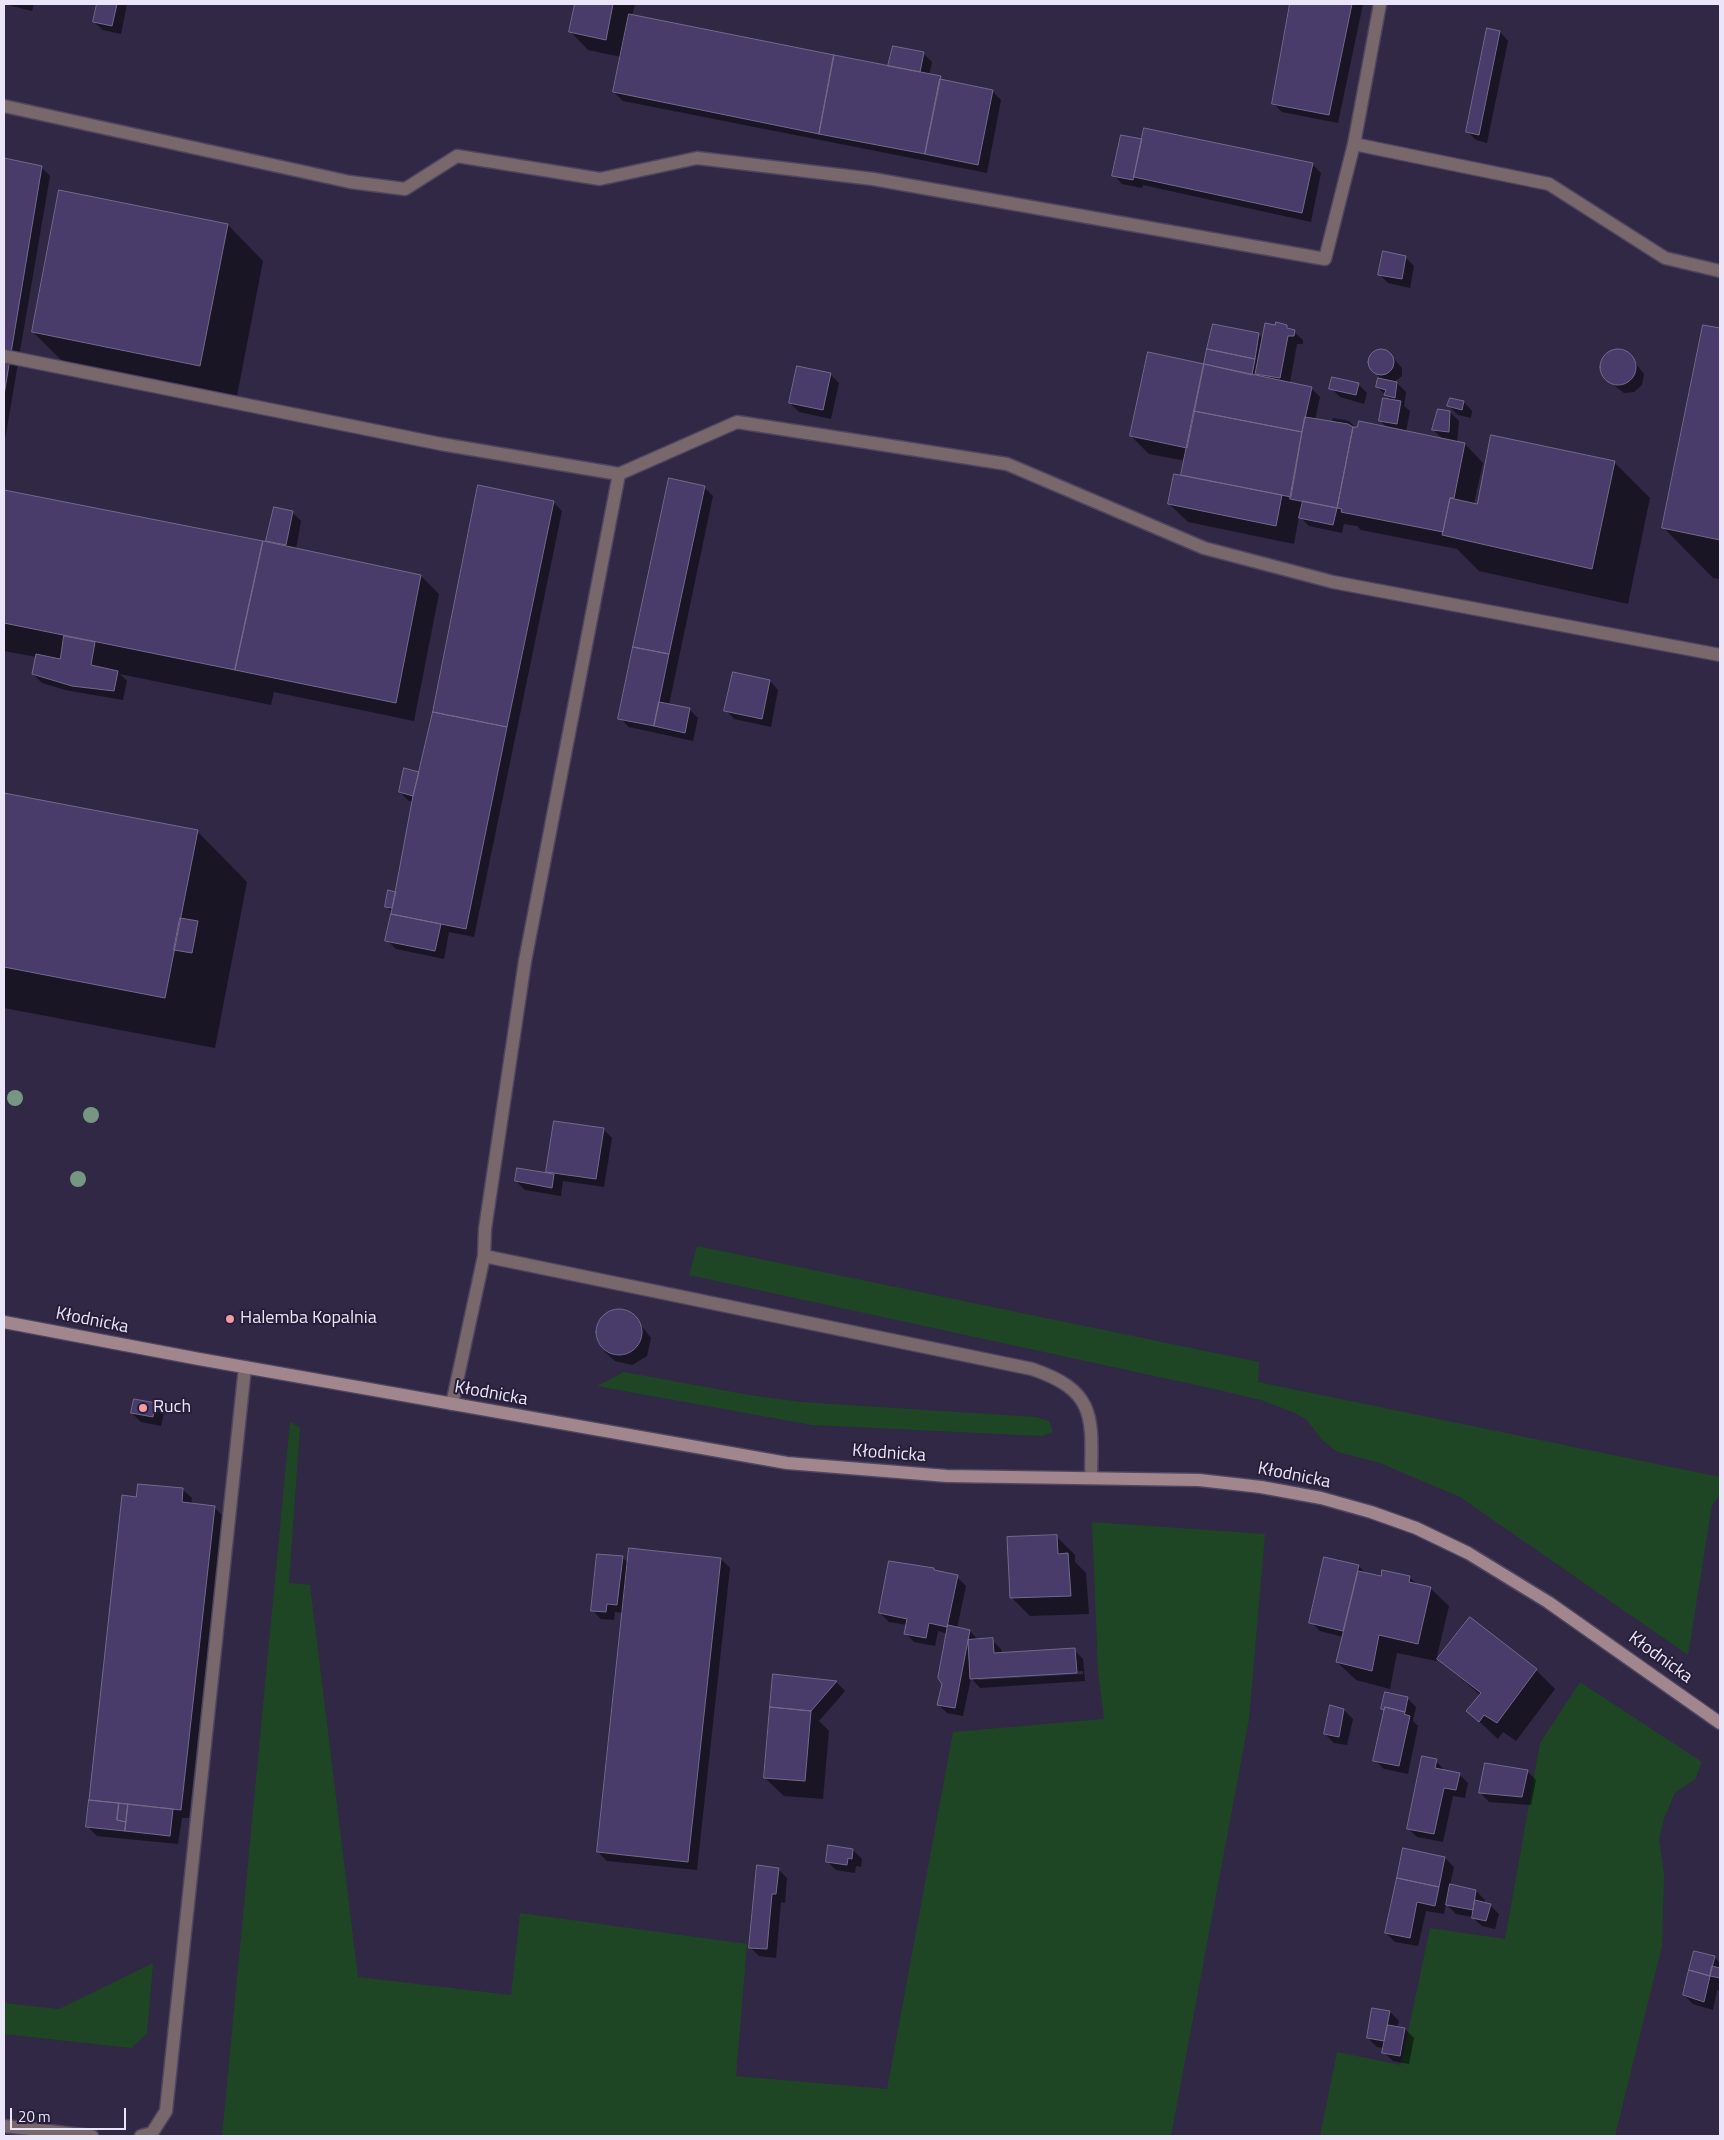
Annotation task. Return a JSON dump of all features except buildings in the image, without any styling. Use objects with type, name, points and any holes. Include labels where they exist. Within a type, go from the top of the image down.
[{"type":"street","name":"Kłodnicka","points":[[4,1322],[245,1367],[787,1463],[946,1476],[1199,1480],[1261,1486],[1321,1498],[1371,1512],[1416,1528],[1468,1553],[1548,1602],[1720,1723]]},
{"type":"lane","points":[[4,106],[350,182],[405,189],[457,156],[600,179],[697,158],[873,178],[1325,259],[1354,144],[1380,4]]},
{"type":"lane","points":[[1354,144],[1549,184],[1666,258],[1720,271]]},
{"type":"lane","points":[[4,356],[441,444],[619,474],[737,422],[1007,464],[1204,548],[1333,582],[1720,655]]},
{"type":"lane","points":[[452,1404],[484,1256],[485,1229],[525,961],[619,474]]},
{"type":"lane","points":[[484,1256],[1032,1369],[1062,1381],[1078,1395],[1090,1415],[1092,1426],[1091,1478]]},
{"type":"lane","points":[[141,2136],[152,2133],[166,2111],[245,1367]]},
{"type":"lane","points":[[4,2126],[92,2136]]},
{"type":"green space","points":[[697,1246],[1259,1362],[1258,1382],[1720,1477],[1720,1496],[1712,1505],[1688,1655],[1460,1497],[1380,1463],[1338,1452],[1322,1440],[1306,1419],[1293,1412],[1261,1400],[1210,1388],[689,1275]]},
{"type":"green space","points":[[624,1372],[749,1395],[801,1402],[1036,1417],[1049,1421],[1053,1432],[1042,1436],[812,1425],[597,1386]]},
{"type":"green space","points":[[290,1422],[300,1428],[289,1583],[310,1585],[358,1977],[511,1995],[520,1913],[747,1944],[736,2076],[887,2089],[953,1732],[1104,1719],[1098,1671],[1092,1522],[1265,1534],[1249,1719],[1171,2136],[222,2136]]},
{"type":"green space","points":[[1580,1682],[1702,1762],[1695,1779],[1675,1793],[1664,1818],[1659,1840],[1664,1875],[1662,1946],[1615,2136],[1320,2136],[1337,2052],[1401,2065],[1430,1928],[1505,1939],[1540,1743]]},
{"type":"green space","points":[[153,1963],[147,2034],[131,2048],[4,2034],[4,2003],[59,2009]]},
{"type":"place","name":"Halemba Kopalnia","points":[[230,1319]]},
{"type":"place","name":"Ruch","points":[[143,1408]]}]
